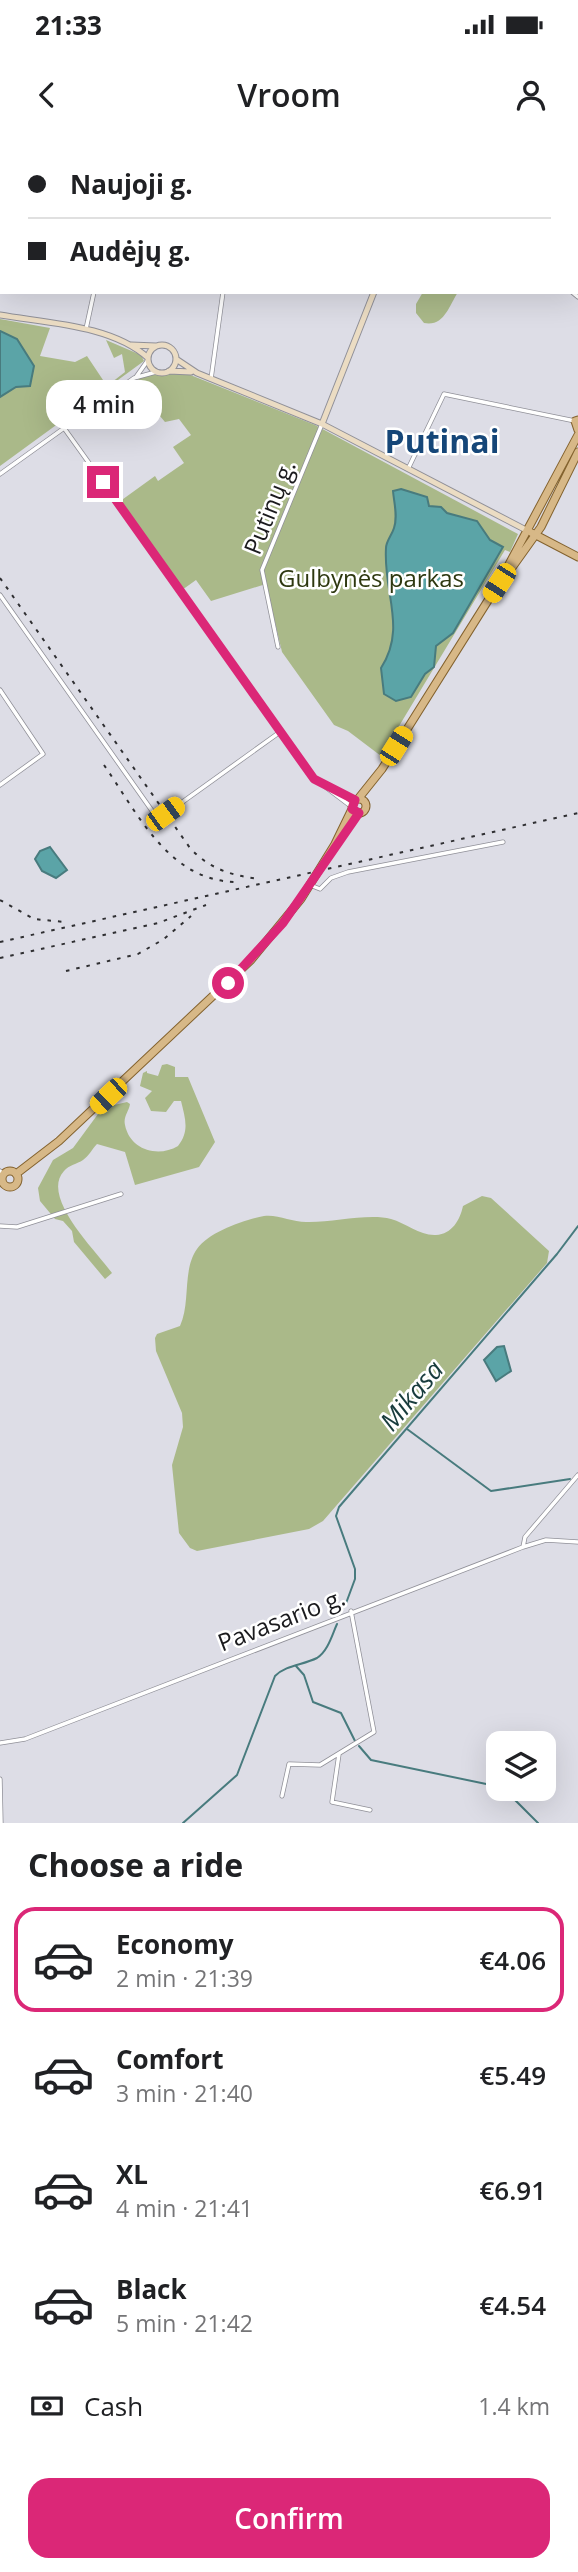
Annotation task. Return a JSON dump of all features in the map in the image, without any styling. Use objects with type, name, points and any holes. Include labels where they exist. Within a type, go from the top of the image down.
[{"type":"main road","points":[[322,424],[373,294]]},
{"type":"main road","points":[[0,315],[86,331],[128,345],[148,359],[156,372],[197,373]]},
{"type":"main road","points":[[128,345],[170,346],[176,356],[197,373],[322,424],[578,557]]},
{"type":"main road","points":[[148,359],[158,345]]},
{"type":"main road","points":[[169,371],[176,356]]},
{"type":"main road","points":[[532,533],[578,432],[576,420]]},
{"type":"main road","points":[[5,1186],[15,1185],[16,1174],[59,1141],[240,971],[278,930],[310,885],[357,805],[532,533],[578,452]]},
{"type":"main road","points":[[5,1186],[2,1173],[10,1171],[16,1174]]},
{"type":"main road","points":[[0,1194],[5,1186]]},
{"type":"street","points":[[86,331],[94,294]]},
{"type":"street","points":[[211,379],[223,294]]},
{"type":"street","points":[[0,474],[134,378],[148,359]]},
{"type":"street","points":[[134,378],[156,372]]},
{"type":"street","points":[[408,469],[444,394],[576,420]]},
{"type":"street","name":"Putinų g.","points":[[278,647],[262,570],[322,424]]},
{"type":"street","points":[[64,428],[314,779],[357,805]]},
{"type":"street","points":[[0,595],[114,758],[159,817],[280,731]]},
{"type":"street","points":[[0,690],[43,754],[0,785]]},
{"type":"street","points":[[310,885],[320,889],[331,878],[348,872],[503,842]]},
{"type":"street","points":[[0,1226],[17,1227],[121,1194]]},
{"type":"street","points":[[523,1546],[525,1537],[578,1475]]},
{"type":"street","name":"Pavasario g.","points":[[0,1743],[24,1739],[523,1546],[546,1540],[578,1542]]},
{"type":"street","points":[[282,1796],[287,1765],[316,1766],[370,1738],[374,1729],[351,1611]]},
{"type":"street","points":[[339,1754],[332,1802],[370,1810]]},
{"type":"street","points":[[0,1779],[1,1823]]},
{"type":"green space","points":[[422,294],[457,294],[445,314],[436,322],[424,323],[416,313],[416,304]]},
{"type":"green space","points":[[0,319],[50,328],[40,356],[75,362],[87,356],[107,386],[125,372],[122,354],[114,358],[106,340],[141,355],[144,361],[0,466]]},
{"type":"green space","name":"Gulbynės parkas","points":[[183,372],[315,425],[518,534],[510,552],[505,550],[381,756],[348,731],[334,725],[282,652],[266,584],[211,601],[196,580],[182,590],[119,502],[155,476],[158,481],[184,463],[173,447],[191,435],[179,419],[165,422],[154,409],[143,417],[124,389],[147,374]]},
{"type":"green space","points":[[162,1065],[175,1067],[175,1077],[188,1077],[215,1142],[199,1167],[135,1185],[125,1152],[97,1144],[85,1158],[64,1171],[59,1182],[59,1195],[64,1209],[83,1238],[112,1273],[105,1279],[74,1242],[72,1231],[63,1221],[55,1219],[40,1201],[38,1188],[53,1160],[73,1148],[98,1114],[110,1106],[127,1102],[130,1104],[125,1125],[128,1134],[139,1146],[162,1151],[178,1146],[185,1130],[181,1101],[174,1101],[166,1112],[151,1111],[145,1098],[152,1091],[140,1086],[143,1073],[147,1071],[158,1076]]},
{"type":"green space","points":[[482,1196],[491,1198],[549,1251],[547,1263],[323,1521],[309,1529],[197,1551],[190,1548],[179,1533],[172,1465],[183,1427],[182,1413],[156,1351],[155,1338],[157,1334],[180,1326],[192,1257],[197,1249],[210,1237],[228,1228],[264,1216],[306,1222],[382,1217],[430,1235],[442,1234],[454,1225],[463,1206]]},
{"type":"water","points":[[0,331],[17,339],[34,366],[30,386],[16,387],[0,397]]},
{"type":"water","points":[[401,489],[427,497],[429,506],[441,507],[447,513],[477,521],[490,540],[503,547],[453,633],[436,646],[434,667],[425,674],[411,697],[396,701],[384,694],[381,668],[389,653],[393,624],[386,545],[395,523],[393,491]]},
{"type":"water","points":[[50,847],[67,870],[56,878],[42,871],[35,859],[40,851]]},
{"type":"water","points":[[504,1346],[511,1371],[496,1381],[484,1360],[497,1347]]},
{"type":"waterway","name":"Mikasa","points":[[345,1606],[355,1579],[355,1569],[336,1516],[339,1507],[557,1254],[578,1226]]},
{"type":"waterway","points":[[407,1429],[491,1491],[570,1479]]},
{"type":"waterway","name":"Mikasa","points":[[183,1823],[237,1775],[275,1676],[321,1655],[337,1624]]},
{"type":"waterway","points":[[296,1666],[304,1675],[313,1702],[341,1713],[355,1741]]},
{"type":"waterway","points":[[359,1746],[371,1760],[486,1784]]},
{"type":"waterway","points":[[516,1801],[538,1823]]},
{"type":"railway","points":[[0,578],[190,848],[205,861],[222,870],[260,879]]},
{"type":"railway","points":[[104,765],[143,823],[174,857],[192,870],[212,879],[236,882]]},
{"type":"railway","points":[[0,942],[578,813]]},
{"type":"railway","points":[[0,900],[34,919],[65,922]]},
{"type":"railway","points":[[0,958],[158,923],[206,905]]},
{"type":"railway","points":[[66,971],[138,954],[164,939],[191,916]]},
{"type":"district","name":"Putinai","points":[[442,440]]},
{"type":"route","points":[[103,482],[314,779],[355,800],[352,809],[359,813],[335,844],[283,923],[228,983]]}]
